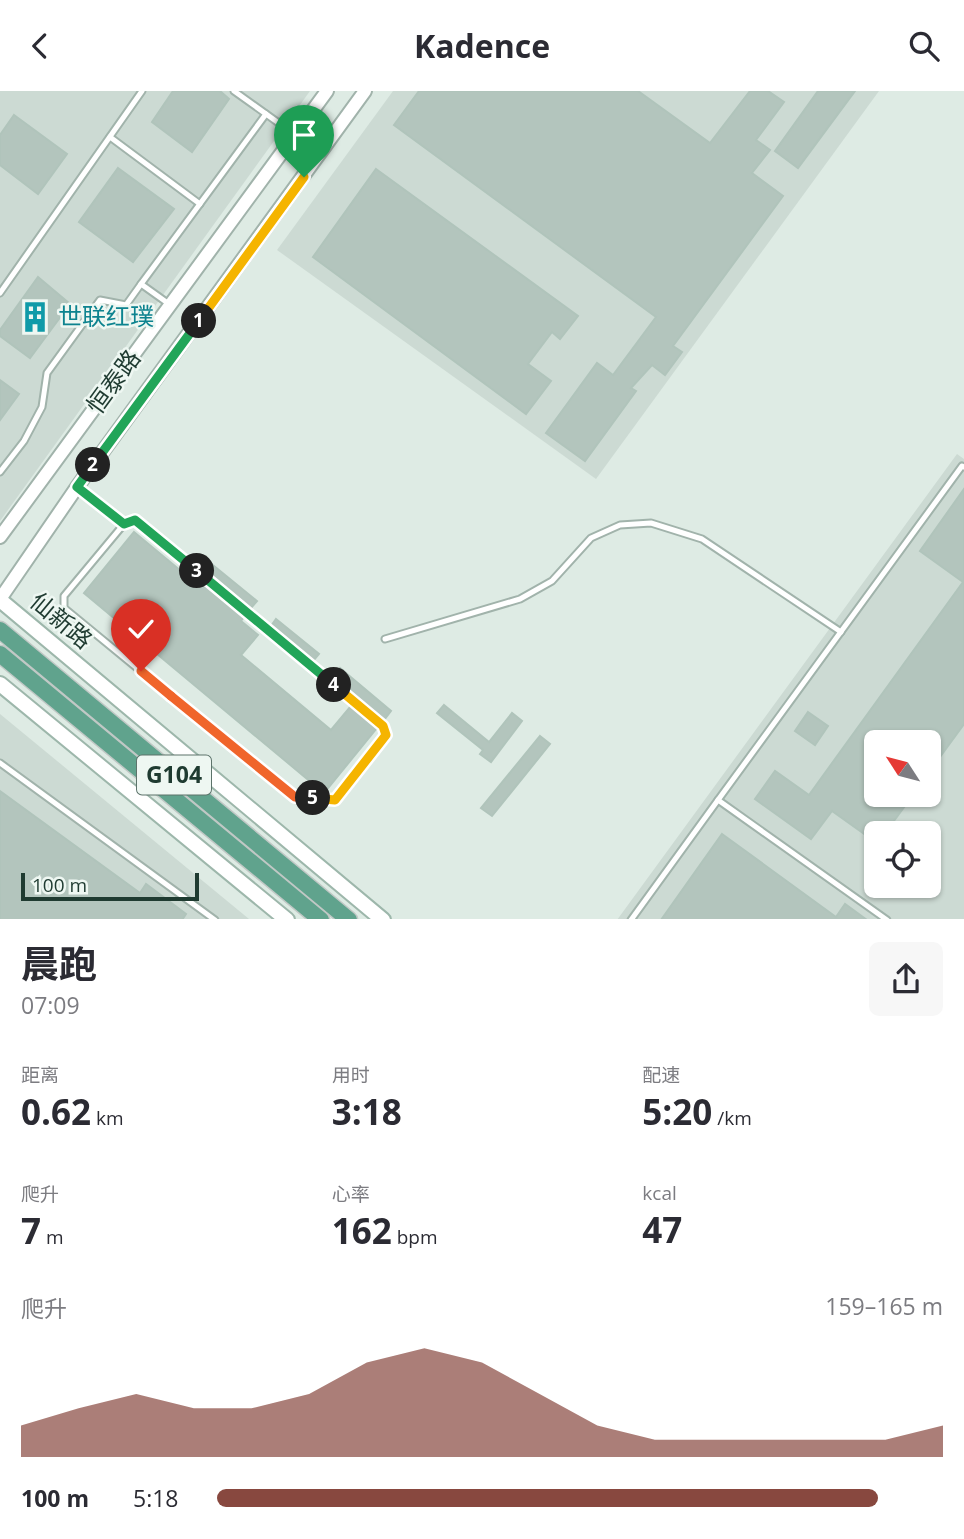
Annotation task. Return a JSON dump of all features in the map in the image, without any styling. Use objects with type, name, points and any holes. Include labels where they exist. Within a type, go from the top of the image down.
[{"type":"main road","name":"仙新路","points":[[0,599],[372,916]]},
{"type":"main road","name":"仙新路","points":[[0,631],[349,919]]},
{"type":"main road","points":[[0,654],[321,919]]},
{"type":"main road","points":[[0,684],[286,919]]},
{"type":"street","name":"恒泰路","points":[[0,537],[327,91]]},
{"type":"street","name":"恒泰路","points":[[0,599],[77,487],[365,91]]},
{"type":"lane","points":[[0,293],[142,91]]},
{"type":"lane","points":[[234,91],[295,135]]},
{"type":"lane","points":[[0,472],[24,441],[42,407],[47,373],[100,300],[126,305],[266,114]]},
{"type":"lane","points":[[110,137],[200,204]]},
{"type":"lane","points":[[142,284],[171,306]]},
{"type":"lane","points":[[631,919],[962,466],[964,467]]},
{"type":"lane","points":[[77,487],[124,524]]},
{"type":"lane","points":[[135,520],[383,726],[386,735],[335,800],[295,797],[64,608],[64,596],[124,524],[135,520]]},
{"type":"lane","points":[[385,639],[520,599],[552,581],[591,538],[620,525],[651,523],[702,539],[841,632]]},
{"type":"lane","points":[[0,763],[215,919]]},
{"type":"lane","points":[[718,800],[887,919]]},
{"type":"shaded area","points":[[0,91],[310,91],[0,521]]},
{"type":"shaded area","points":[[393,91],[879,91],[596,479],[277,250]]},
{"type":"shaded area","points":[[957,454],[964,459],[964,919],[618,919]]},
{"type":"shaded area","points":[[0,714],[249,919],[0,919]]},
{"type":"building","points":[[173,91],[220,91],[229,99],[192,152],[152,122]]},
{"type":"building","points":[[419,91],[638,91],[710,143],[750,91],[768,91],[784,102],[756,140],[770,150],[752,173],[783,196],[673,346],[682,352],[665,375],[652,365],[631,388],[636,391],[585,461],[546,433],[597,363],[613,375],[656,317],[394,125]]},
{"type":"building","points":[[818,91],[855,91],[798,168],[775,151]]},
{"type":"building","points":[[14,115],[67,154],[38,194],[0,165],[0,135]]},
{"type":"building","points":[[118,168],[174,209],[133,262],[79,222]]},
{"type":"building","points":[[376,169],[578,316],[560,339],[552,332],[528,364],[551,381],[526,414],[313,257]]},
{"type":"building","name":"世联红璞","points":[[38,277],[70,304],[30,358],[0,336],[0,330]]},
{"type":"building","points":[[0,380],[19,394],[0,420]]},
{"type":"building","points":[[964,489],[964,724],[942,754],[942,730],[864,730],[864,807],[904,807],[894,821],[864,821],[864,834],[832,811],[811,839],[755,799],[775,771],[809,795],[963,582],[920,551]]},
{"type":"building","points":[[134,532],[187,576],[190,572],[244,617],[241,621],[258,635],[241,655],[331,730],[351,706],[377,728],[324,793],[84,593]]},
{"type":"building","points":[[203,557],[257,601],[250,609],[197,564]]},
{"type":"building","points":[[276,619],[319,654],[313,661],[271,626]]},
{"type":"building","points":[[340,668],[391,711],[384,720],[332,677]]},
{"type":"building","points":[[444,705],[489,742],[512,713],[522,721],[491,762],[480,754],[483,750],[437,713]]},
{"type":"building","points":[[808,712],[828,726],[815,745],[795,731]]},
{"type":"building","points":[[540,736],[550,744],[492,816],[481,808]]},
{"type":"building","points":[[0,791],[140,893],[146,884],[186,914],[183,919],[0,919]]},
{"type":"building","points":[[722,834],[836,917],[845,904],[866,919],[662,919]]},
{"type":"place","name":"世联红璞","points":[[35,317]]},
{"type":"route","points":[[141,671],[295,797],[335,800],[386,735],[383,726],[135,520],[124,524],[77,487],[304,177]]}]
